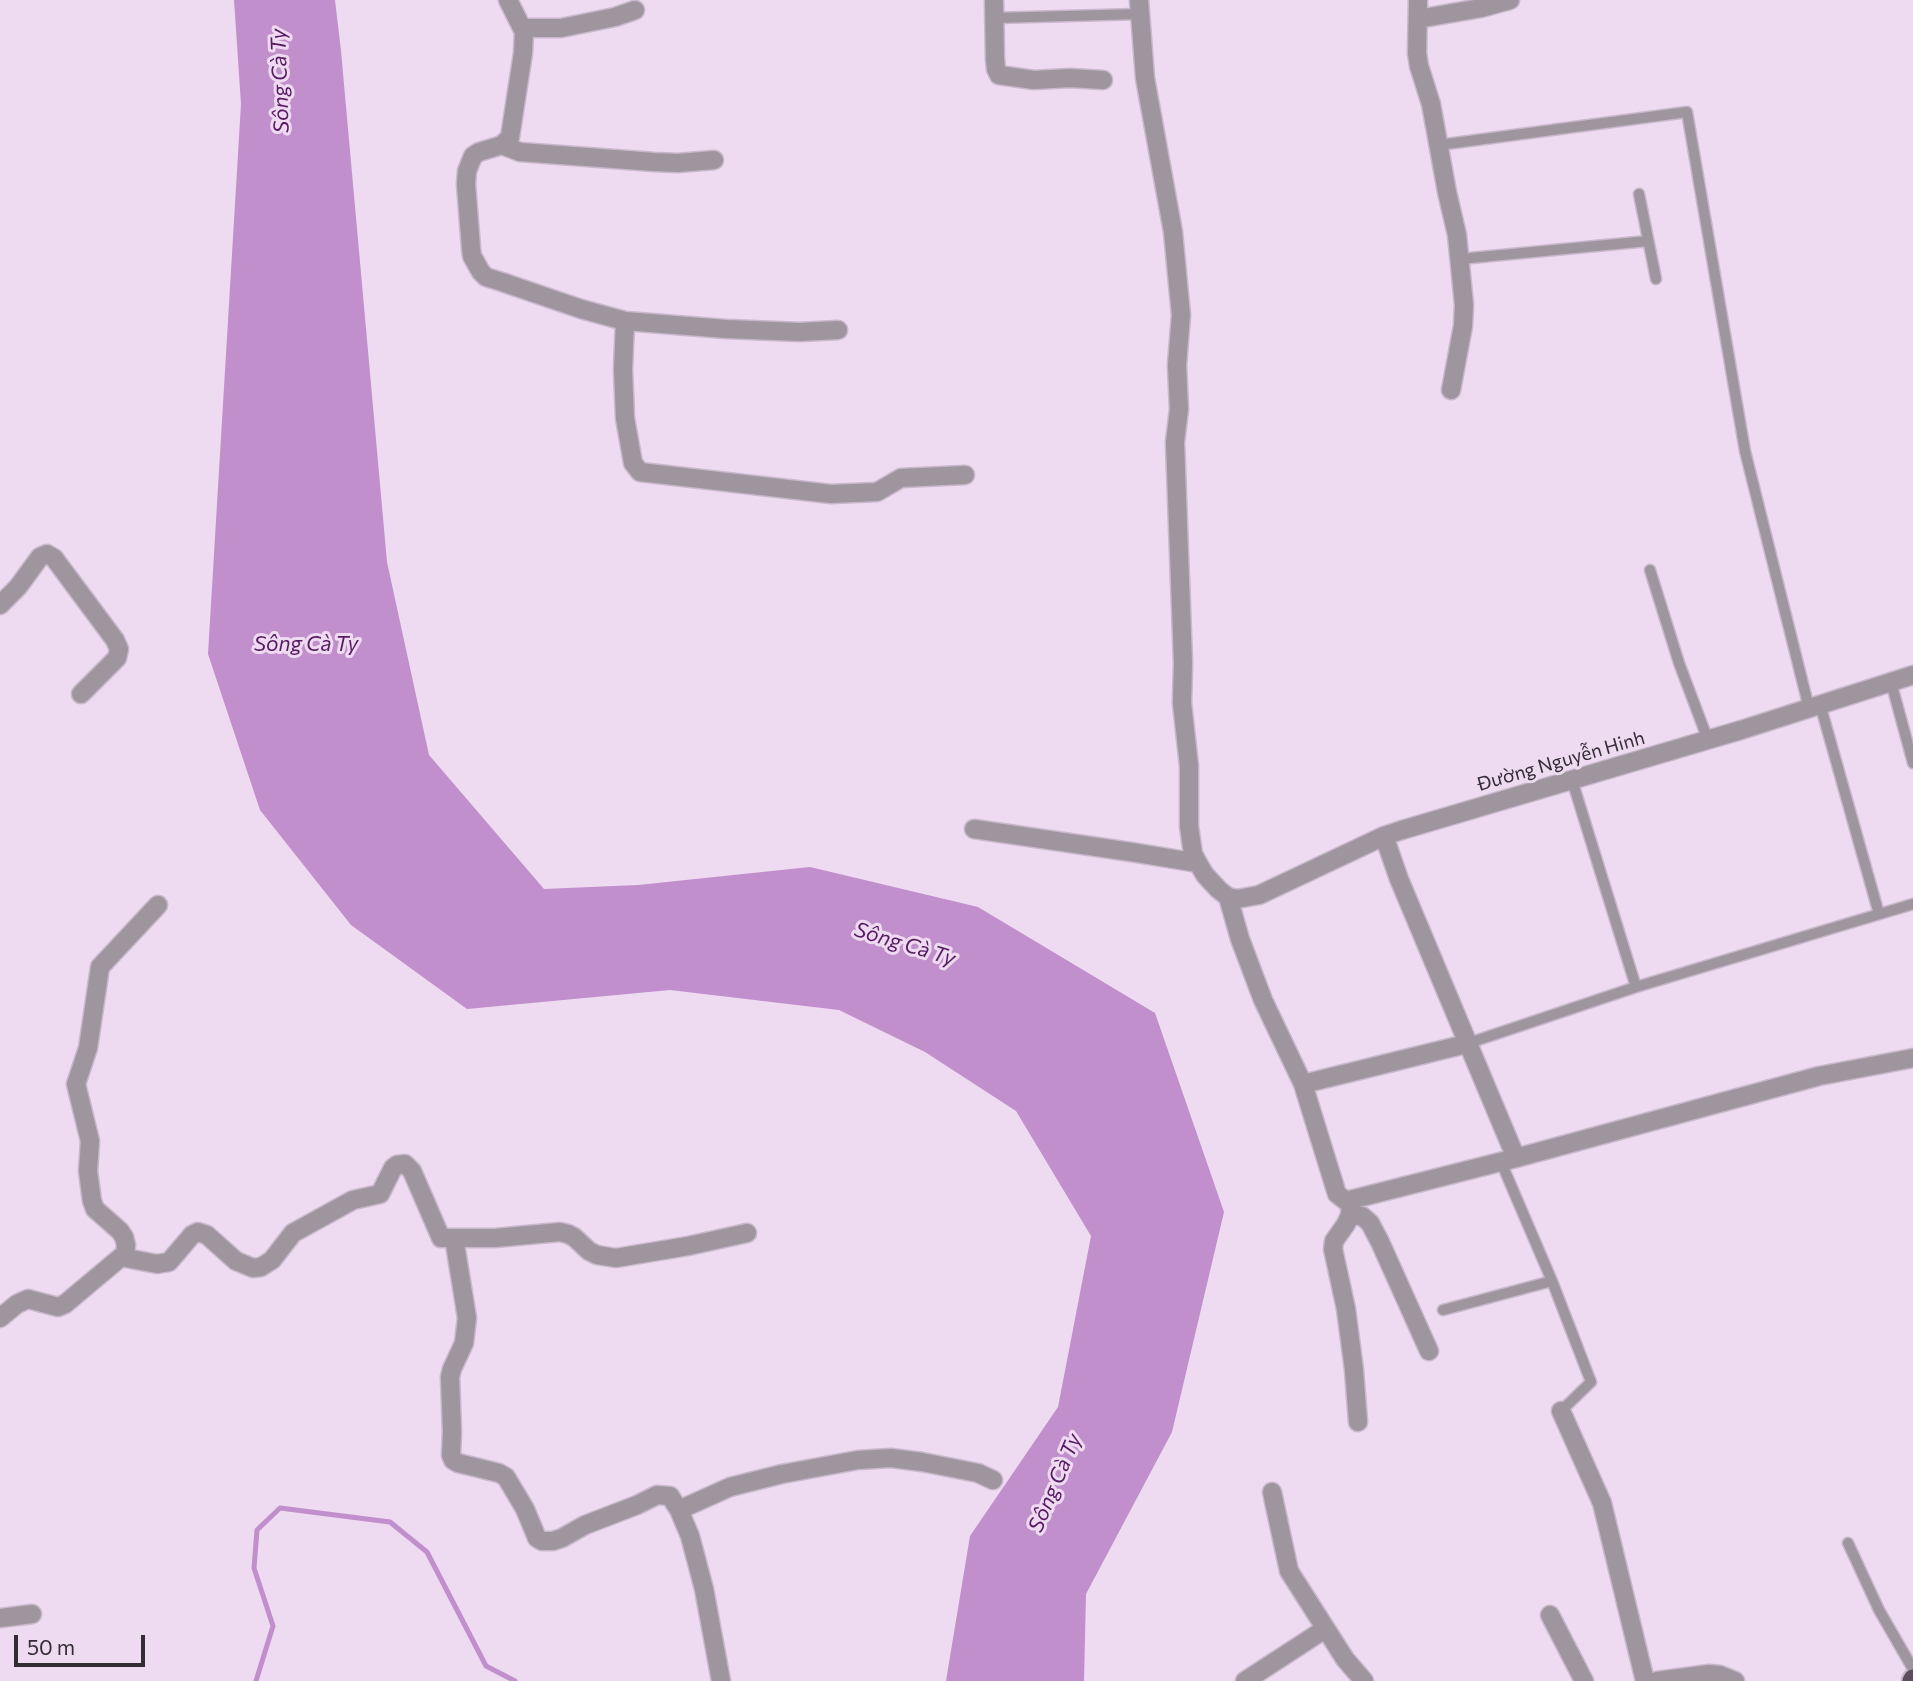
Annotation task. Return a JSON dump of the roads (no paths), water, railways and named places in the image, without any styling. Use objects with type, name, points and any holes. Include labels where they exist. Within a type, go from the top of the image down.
[{"type":"street","points":[[509,0],[523,28],[523,53],[510,137],[502,145],[479,152],[470,162],[467,171],[472,256],[481,272],[486,277],[580,309],[625,321],[726,329],[800,332],[838,330]]},
{"type":"street","points":[[1418,0],[1419,66],[1431,104],[1460,259],[1464,316],[1451,390]]},
{"type":"street","points":[[1418,19],[1481,9],[1510,0]]},
{"type":"street","points":[[1140,7],[1145,78],[1173,232],[1181,315],[1177,365],[1179,409],[1175,442],[1182,703],[1189,766],[1189,825],[1194,853],[1205,876],[1228,897],[1240,939],[1263,1000],[1303,1084],[1337,1194],[1370,1223],[1429,1351]]},
{"type":"street","points":[[994,9],[996,69],[999,75],[1034,80],[1103,79]]},
{"type":"street","points":[[523,28],[561,28],[635,10]]},
{"type":"street","points":[[502,145],[520,152],[654,162],[714,160]]},
{"type":"street","points":[[625,321],[625,418],[633,463],[640,472],[831,494],[877,492],[901,478],[965,475]]},
{"type":"street","points":[[0,605],[18,587],[40,557],[47,554],[54,558],[116,640],[119,649],[117,658],[80,694]]},
{"type":"street","name":"Đường Nguyễn Hinh","points":[[1228,897],[1237,899],[1259,895],[1384,836],[1913,676]]},
{"type":"street","points":[[974,829],[1198,863]]},
{"type":"street","points":[[1384,836],[1466,1044],[1508,1160]]},
{"type":"street","points":[[125,1257],[124,1237],[95,1209],[92,1201],[88,1171],[90,1141],[76,1084],[88,1048],[100,967],[158,905]]},
{"type":"street","points":[[1303,1084],[1466,1044]]},
{"type":"street","points":[[1351,1208],[1508,1160],[1819,1076],[1913,1058]]},
{"type":"street","points":[[0,1318],[28,1299],[58,1307],[65,1304],[117,1260],[125,1257],[157,1264],[169,1262],[192,1235],[198,1232],[207,1235],[236,1261],[253,1268],[261,1267],[272,1260],[293,1233],[353,1200],[380,1194],[393,1168],[401,1163],[412,1171],[441,1238],[495,1238],[560,1233],[574,1237],[597,1255],[616,1258],[747,1233]]},
{"type":"street","points":[[1351,1208],[1346,1224],[1334,1241],[1333,1249],[1346,1309],[1358,1422]]},
{"type":"street","points":[[454,1238],[467,1318],[464,1343],[450,1377],[453,1460],[499,1472],[506,1477],[525,1509],[537,1538],[542,1541],[562,1538],[585,1525],[657,1495],[670,1496],[690,1536],[704,1588],[721,1681]]},
{"type":"street","points":[[1561,1411],[1602,1503],[1645,1681]]},
{"type":"street","points":[[679,1510],[730,1487],[858,1460],[891,1458],[922,1462],[978,1473],[993,1480]]},
{"type":"street","points":[[1272,1492],[1289,1572],[1345,1659],[1364,1681]]},
{"type":"street","points":[[0,1618],[32,1614]]},
{"type":"street","points":[[1550,1615],[1584,1681]]},
{"type":"street","points":[[1245,1681],[1325,1629]]},
{"type":"street","points":[[1657,1681],[1709,1674],[1735,1681]]},
{"type":"lane","points":[[994,9],[1140,7]]},
{"type":"lane","points":[[1439,145],[1687,112],[1745,452],[1814,706],[1879,914]]},
{"type":"lane","points":[[1639,194],[1656,279]]},
{"type":"lane","points":[[1460,259],[1648,241]]},
{"type":"lane","points":[[1650,570],[1679,663],[1708,740]]},
{"type":"lane","points":[[1891,682],[1913,763]]},
{"type":"lane","points":[[1573,780],[1636,987]]},
{"type":"lane","points":[[1466,1044],[1636,987],[1913,904]]},
{"type":"lane","points":[[1508,1160],[1591,1382],[1561,1411]]},
{"type":"lane","points":[[1443,1310],[1552,1281]]},
{"type":"lane","points":[[1848,1543],[1879,1610],[1913,1669]]},
{"type":"water","name":"Sông Cà Ty","points":[[234,0],[335,0],[387,562],[429,755],[544,889],[638,885],[810,867],[978,907],[1155,1013],[1224,1212],[1172,1432],[1086,1594],[1084,1681],[946,1681],[970,1536],[1058,1407],[1091,1236],[1016,1111],[925,1052],[839,1010],[670,990],[467,1009],[351,925],[260,810],[208,654],[241,104]]},
{"type":"waterway","points":[[256,1681],[273,1626],[254,1568],[257,1530],[280,1508],[390,1522],[427,1552],[486,1666],[515,1681]]}]
